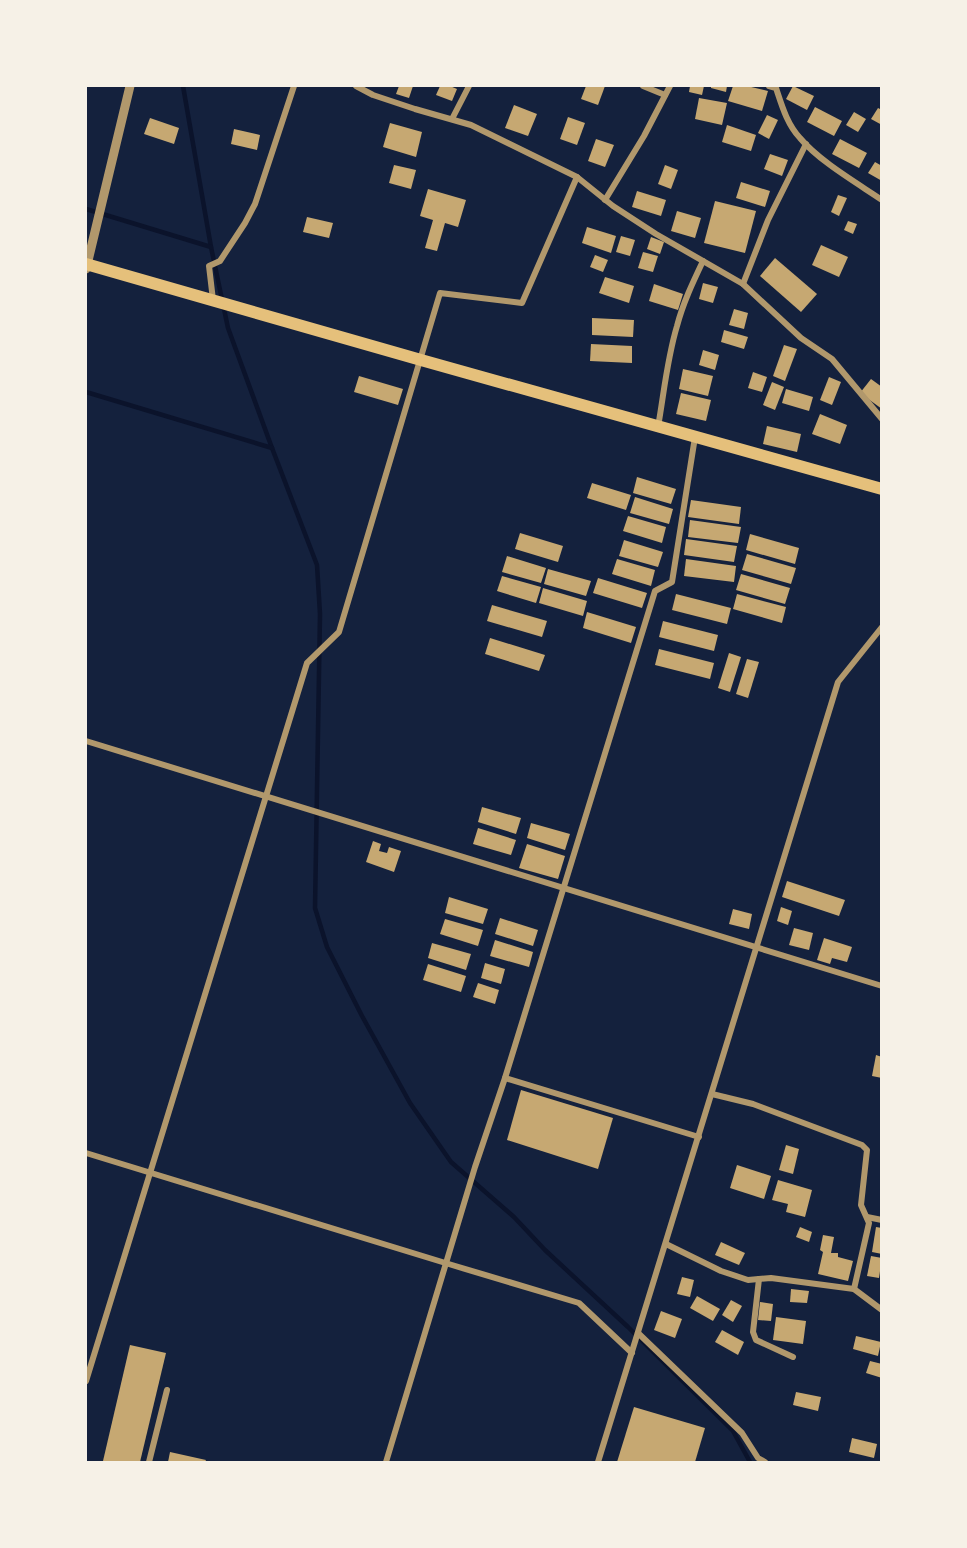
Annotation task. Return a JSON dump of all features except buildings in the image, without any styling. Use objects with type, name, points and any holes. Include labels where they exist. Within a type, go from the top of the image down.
[{"type":"highway","points":[[86,266],[882,489]]},
{"type":"street","points":[[86,266],[130,86]]},
{"type":"street","points":[[213,301],[209,266],[220,261],[255,204],[294,86]]},
{"type":"street","points":[[356,86],[373,95],[471,125],[577,177],[605,200],[656,234],[743,284],[801,338],[832,359],[882,419]]},
{"type":"street","points":[[452,119],[469,86]]},
{"type":"street","points":[[643,86],[665,95]]},
{"type":"street","points":[[605,200],[644,136],[670,86]]},
{"type":"street","points":[[774,86],[786,118],[814,153],[882,200]]},
{"type":"street","points":[[743,284],[768,220],[806,144]]},
{"type":"street","points":[[86,1381],[307,663],[339,632],[440,293],[522,303],[577,177]]},
{"type":"street","points":[[658,427],[677,327],[686,298],[703,261]]},
{"type":"street","points":[[386,1462],[475,1167],[505,1078],[655,591],[672,582],[695,437]]},
{"type":"street","points":[[598,1462],[838,681],[882,627]]},
{"type":"street","points":[[86,741],[882,986]]},
{"type":"street","points":[[505,1078],[699,1137]]},
{"type":"street","points":[[712,1094],[753,1104],[862,1145],[867,1150],[861,1204],[869,1223],[854,1289]]},
{"type":"street","points":[[86,1152],[579,1303],[632,1353]]},
{"type":"street","points":[[867,1217],[882,1220]]},
{"type":"street","points":[[666,1244],[721,1271],[748,1280],[771,1278],[854,1289],[882,1310]]},
{"type":"street","points":[[759,1279],[753,1332],[756,1340],[793,1357]]},
{"type":"street","points":[[638,1333],[742,1433],[758,1458],[765,1462]]},
{"type":"street","points":[[149,1462],[167,1390]]},
{"type":"waterway","points":[[183,86],[211,247],[228,328],[317,565],[320,614],[315,908],[327,947],[410,1103],[451,1162],[514,1217],[545,1250],[628,1327],[733,1431],[750,1462]]},
{"type":"waterway","points":[[86,209],[211,247]]},
{"type":"waterway","points":[[86,392],[272,448]]}]
